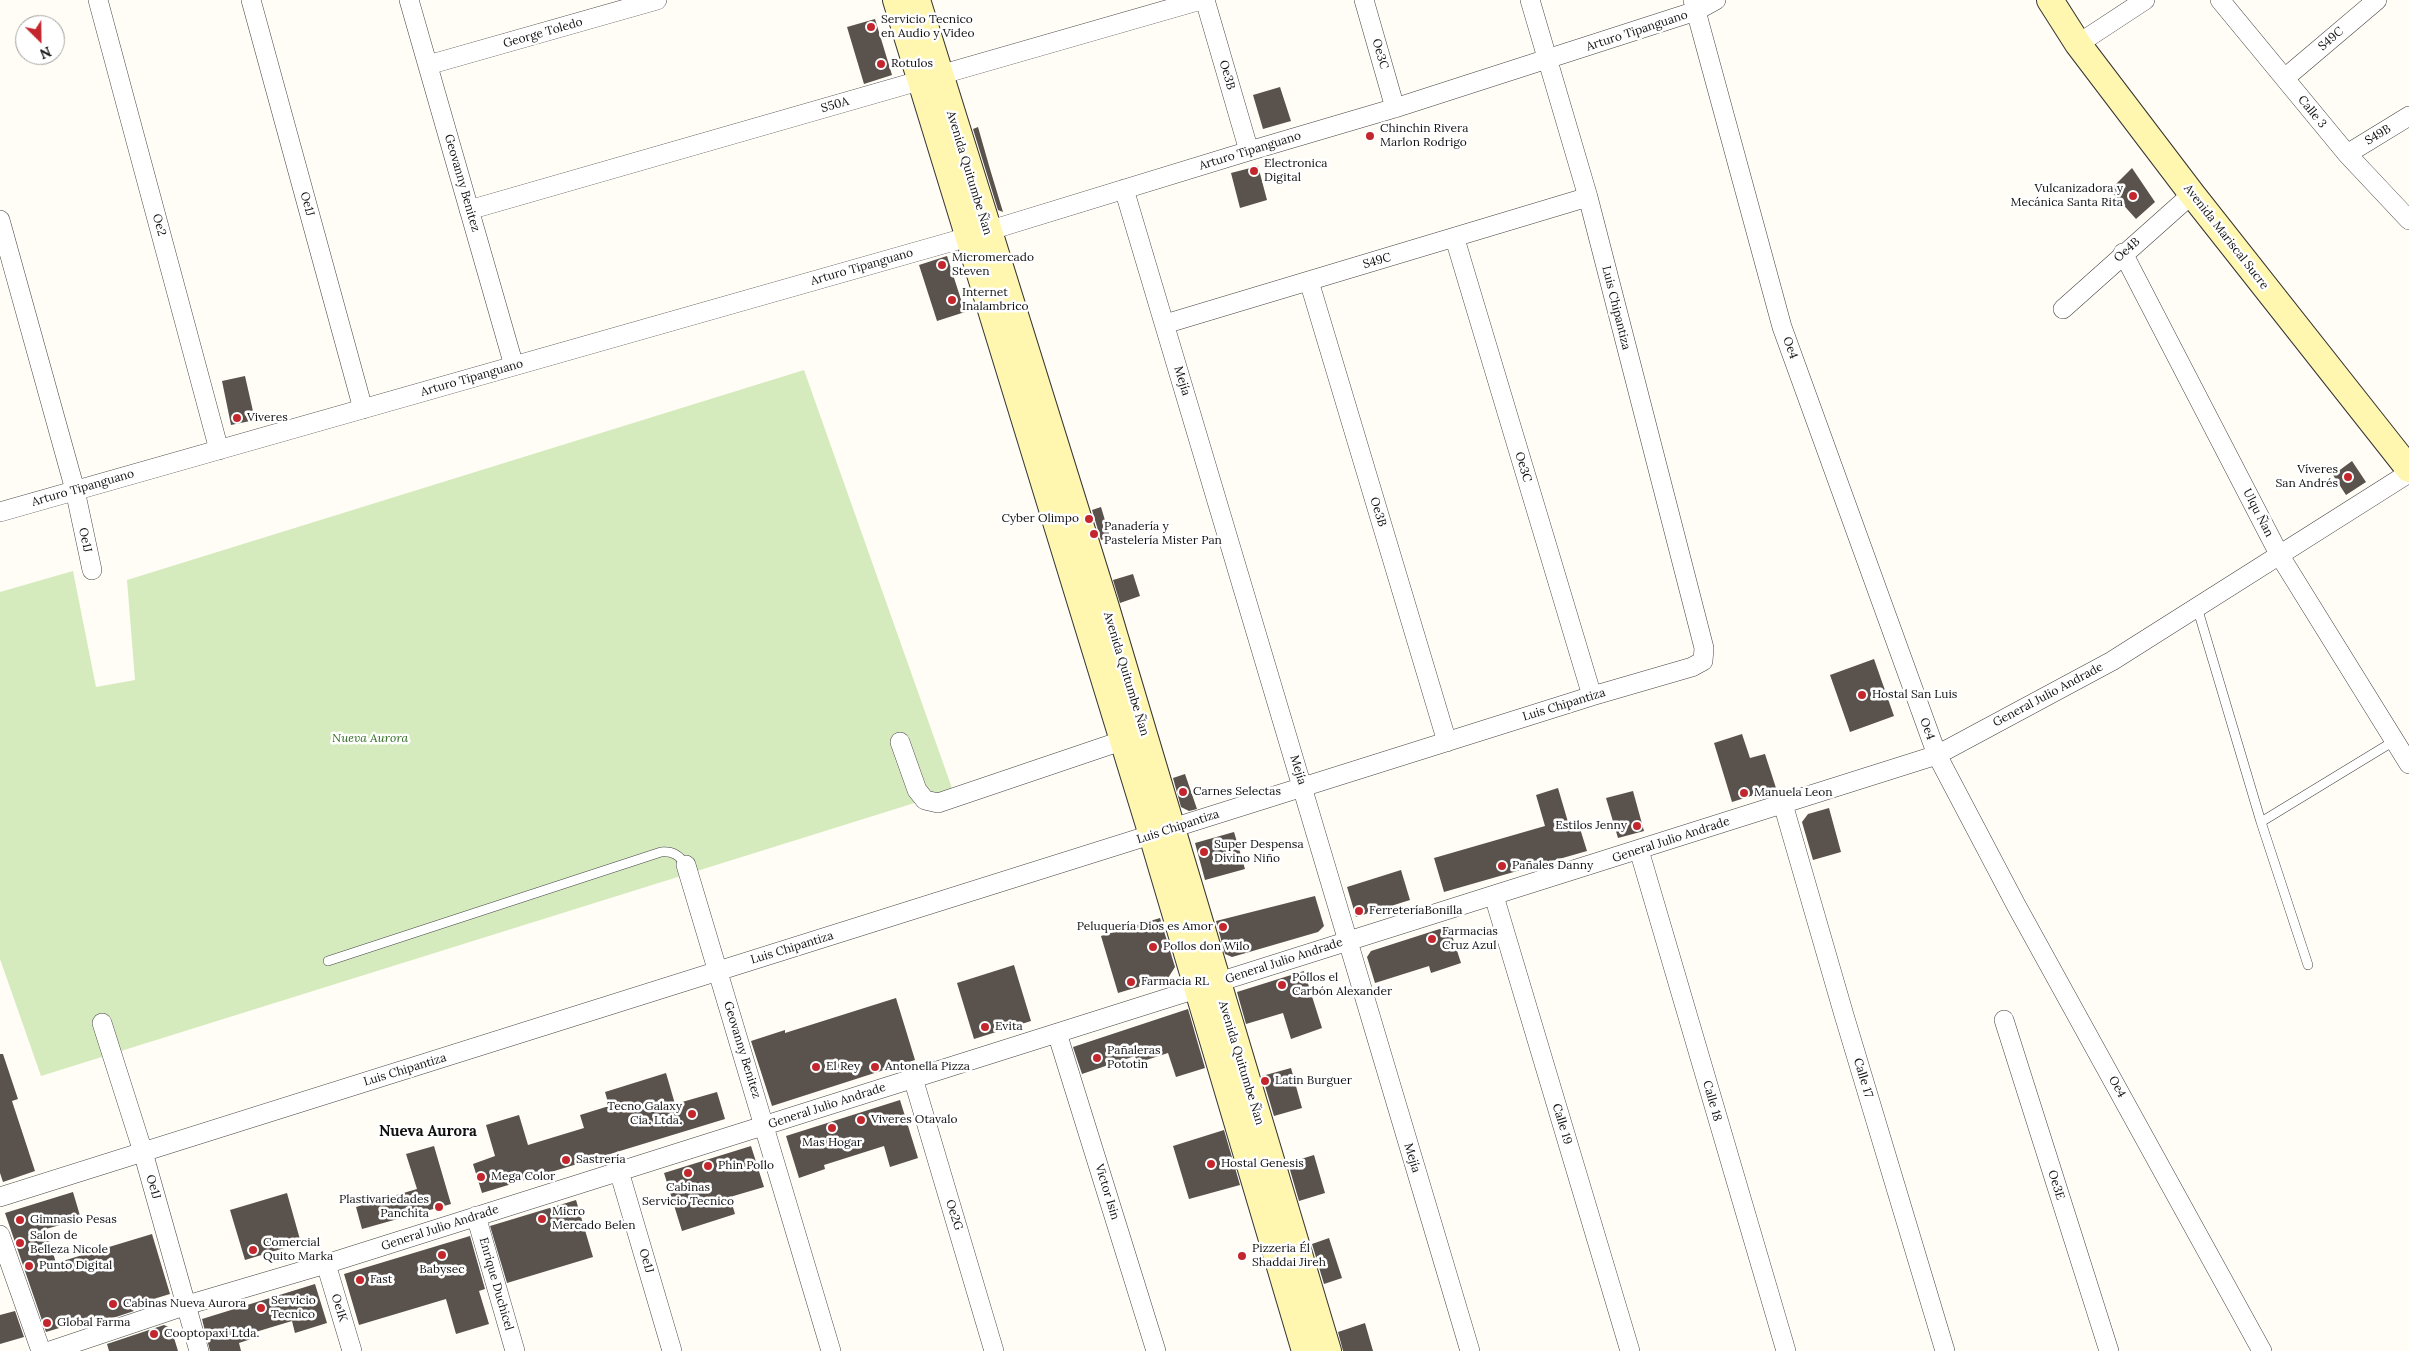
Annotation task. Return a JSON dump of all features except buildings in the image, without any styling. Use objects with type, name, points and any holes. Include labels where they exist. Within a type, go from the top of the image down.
[{"type":"street","name":"Oe2","points":[[98,0],[219,450]]},
{"type":"street","name":"Oe1J","points":[[251,0],[363,409]]},
{"type":"street","name":"Geovanny Benitez","points":[[410,0],[514,366]]},
{"type":"street","name":"George Toledo","points":[[428,65],[657,0]]},
{"type":"street","name":"Avenida Quitumbe Ñan","points":[[896,0],[930,78],[1162,832],[1207,986],[1305,1351]]},
{"type":"street","name":"Avenida Quitumbe Ñan","points":[[917,0],[930,78]]},
{"type":"street","name":"S50A","points":[[470,210],[1203,0]]},
{"type":"street","name":"Oe3B","points":[[1203,0],[1249,150]]},
{"type":"street","name":"Oe3C","points":[[1364,0],[1395,108]]},
{"type":"street","name":"Luis Chipantiza","points":[[0,1197],[1592,696],[1692,667],[1703,661],[1704,648],[1588,198],[1530,0]]},
{"type":"street","name":"Arturo Tipanguano","points":[[0,512],[977,234],[1249,150],[1395,108],[1547,60],[1716,0]]},
{"type":"street","name":"Avenida Mariscal Sucre","points":[[2050,0],[2078,44],[2192,194],[2409,469]]},
{"type":"street","points":[[2078,44],[2145,0]]},
{"type":"street","name":"Calle 3","points":[[2220,0],[2347,154],[2409,220]]},
{"type":"street","name":"S49C","points":[[2285,78],[2377,0]]},
{"type":"street","name":"Oe4","points":[[1695,6],[1782,327],[1937,755],[2021,913],[2262,1351]]},
{"type":"street","name":"S49B","points":[[2347,154],[2409,116]]},
{"type":"street","name":"Mejía","points":[[1124,189],[1470,1351]]},
{"type":"street","name":"Oe4B","points":[[2063,309],[2123,253],[2192,194]]},
{"type":"street","name":"S49C","points":[[1165,324],[1588,198]]},
{"type":"street","name":"Oe1J","points":[[0,220],[74,490],[92,570]]},
{"type":"street","name":"Oe3C","points":[[1455,239],[1592,696]]},
{"type":"street","name":"Ulqu Ñan","points":[[2123,253],[2280,556],[2409,764]]},
{"type":"street","name":"Oe3B","points":[[1309,282],[1447,742]]},
{"type":"street","name":"General Julio Andrade","points":[[50,1351],[187,1305],[326,1264],[619,1172],[1937,755],[2112,661],[2409,473]]},
{"type":"street","points":[[900,742],[917,790],[925,800],[938,802],[1132,737]]},
{"type":"street","name":"Calle 17","points":[[1784,804],[1844,1015],[1945,1351]]},
{"type":"street","name":"Calle 18","points":[[1639,850],[1786,1351]]},
{"type":"street","name":"Geovanny Benitez","points":[[686,865],[832,1351]]},
{"type":"street","name":"Calle 19","points":[[1494,896],[1630,1351]]},
{"type":"street","name":"Avenida Quitumbe Ñan","points":[[1207,986],[1328,1351]]},
{"type":"street","name":"Oe3E","points":[[2004,1020],[2108,1351]]},
{"type":"street","name":"Oe1J","points":[[102,1024],[143,1152],[199,1351]]},
{"type":"street","name":"Victor Isin","points":[[1057,1033],[1156,1351]]},
{"type":"street","name":"Oe2G","points":[[913,1078],[994,1351]]},
{"type":"street","name":"Oe1J","points":[[619,1172],[672,1351]]},
{"type":"street","name":"Enrique Duchicel","points":[[476,1216],[515,1351]]},
{"type":"street","points":[[0,1236],[41,1351]]},
{"type":"street","name":"Oe1K","points":[[326,1264],[352,1351]]},
{"type":"lane","points":[[2197,607],[2262,822],[2308,964]]},
{"type":"lane","points":[[2262,822],[2394,741]]},
{"type":"lane","points":[[328,961],[661,852],[670,852],[679,856],[686,865]]},
{"type":"green space","name":"Nueva Aurora","points":[[804,370],[953,791],[41,1076],[0,959],[0,592],[73,571],[96,687],[135,680],[127,580]]},
{"type":"place","name":"Servicio Tecnico en Audio y Video","points":[[871,27]]},
{"type":"place","name":"Rotulos","points":[[881,64]]},
{"type":"place","name":"Chinchin Rivera Marlon Rodrigo","points":[[1370,136]]},
{"type":"place","name":"Electronica Digital","points":[[1254,171]]},
{"type":"place","name":"Vulcanizadora y Mecánica Santa Rita","points":[[2133,196]]},
{"type":"place","name":"Micromercado Steven","points":[[942,265]]},
{"type":"place","name":"Internet Inalambrico","points":[[952,300]]},
{"type":"place","name":"Viveres","points":[[237,418]]},
{"type":"place","name":"Víveres San Andrés","points":[[2348,477]]},
{"type":"place","name":"Cyber Olimpo","points":[[1089,519]]},
{"type":"place","name":"Panadería y Pastelería Mister Pan","points":[[1094,534]]},
{"type":"place","name":"Hostal San Luis","points":[[1862,695]]},
{"type":"place","name":"Carnes Selectas","points":[[1183,792]]},
{"type":"place","name":"Manuela Leon","points":[[1744,793]]},
{"type":"place","name":"Estilos Jenny","points":[[1637,826]]},
{"type":"place","name":"Super Despensa Divino Niño","points":[[1204,852]]},
{"type":"place","name":"Pañales Danny","points":[[1502,866]]},
{"type":"place","name":"FerreteríaBonilla","points":[[1359,911]]},
{"type":"place","name":"Peluquería Dios es Amor","points":[[1223,927]]},
{"type":"place","name":"Farmacias Cruz Azul","points":[[1432,939]]},
{"type":"place","name":"Pollos don Wilo","points":[[1153,947]]},
{"type":"place","name":"Farmacia RL","points":[[1131,982]]},
{"type":"place","name":"Pollos el Carbón Alexander","points":[[1282,985]]},
{"type":"place","name":"Evita","points":[[985,1027]]},
{"type":"place","name":"Pañaleras Pototin","points":[[1097,1058]]},
{"type":"place","name":"El Rey","points":[[816,1067]]},
{"type":"place","name":"Antonella Pizza","points":[[875,1067]]},
{"type":"place","name":"Latin Burguer","points":[[1265,1081]]},
{"type":"place","name":"Tecno Galaxy Cia. Ltda.","points":[[692,1114]]},
{"type":"place","name":"Viveres Otavalo","points":[[861,1120]]},
{"type":"place","name":"Mas Hogar","points":[[832,1128]]},
{"type":"place","name":"Sastrería","points":[[566,1160]]},
{"type":"place","name":"Hostal Genesis","points":[[1211,1164]]},
{"type":"place","name":"Phin Pollo","points":[[708,1166]]},
{"type":"place","name":"Cabinas Servicio Tecnico","points":[[688,1173]]},
{"type":"place","name":"Mega Color","points":[[481,1177]]},
{"type":"place","name":"Plastivariedades Panchita","points":[[439,1207]]},
{"type":"place","name":"Micro Mercado Belen","points":[[542,1219]]},
{"type":"place","name":"Gimnasio Pesas","points":[[20,1220]]},
{"type":"place","name":"Salon de Belleza Nicole","points":[[20,1243]]},
{"type":"place","name":"Comercial Quito Marka","points":[[253,1250]]},
{"type":"place","name":"Babysec","points":[[442,1255]]},
{"type":"place","name":"Pizzeria Él Shaddai Jireh","points":[[1242,1256]]},
{"type":"place","name":"Punto Digital","points":[[29,1266]]},
{"type":"place","name":"Fast","points":[[360,1280]]},
{"type":"place","name":"Cabinas Nueva Aurora","points":[[113,1304]]},
{"type":"place","name":"Servicio Tecnico","points":[[261,1308]]},
{"type":"place","name":"Global Farma","points":[[47,1323]]},
{"type":"place","name":"Cooptopaxi Ltda.","points":[[154,1334]]},
{"type":"district","name":"Nueva Aurora","points":[[428,1132]]}]
